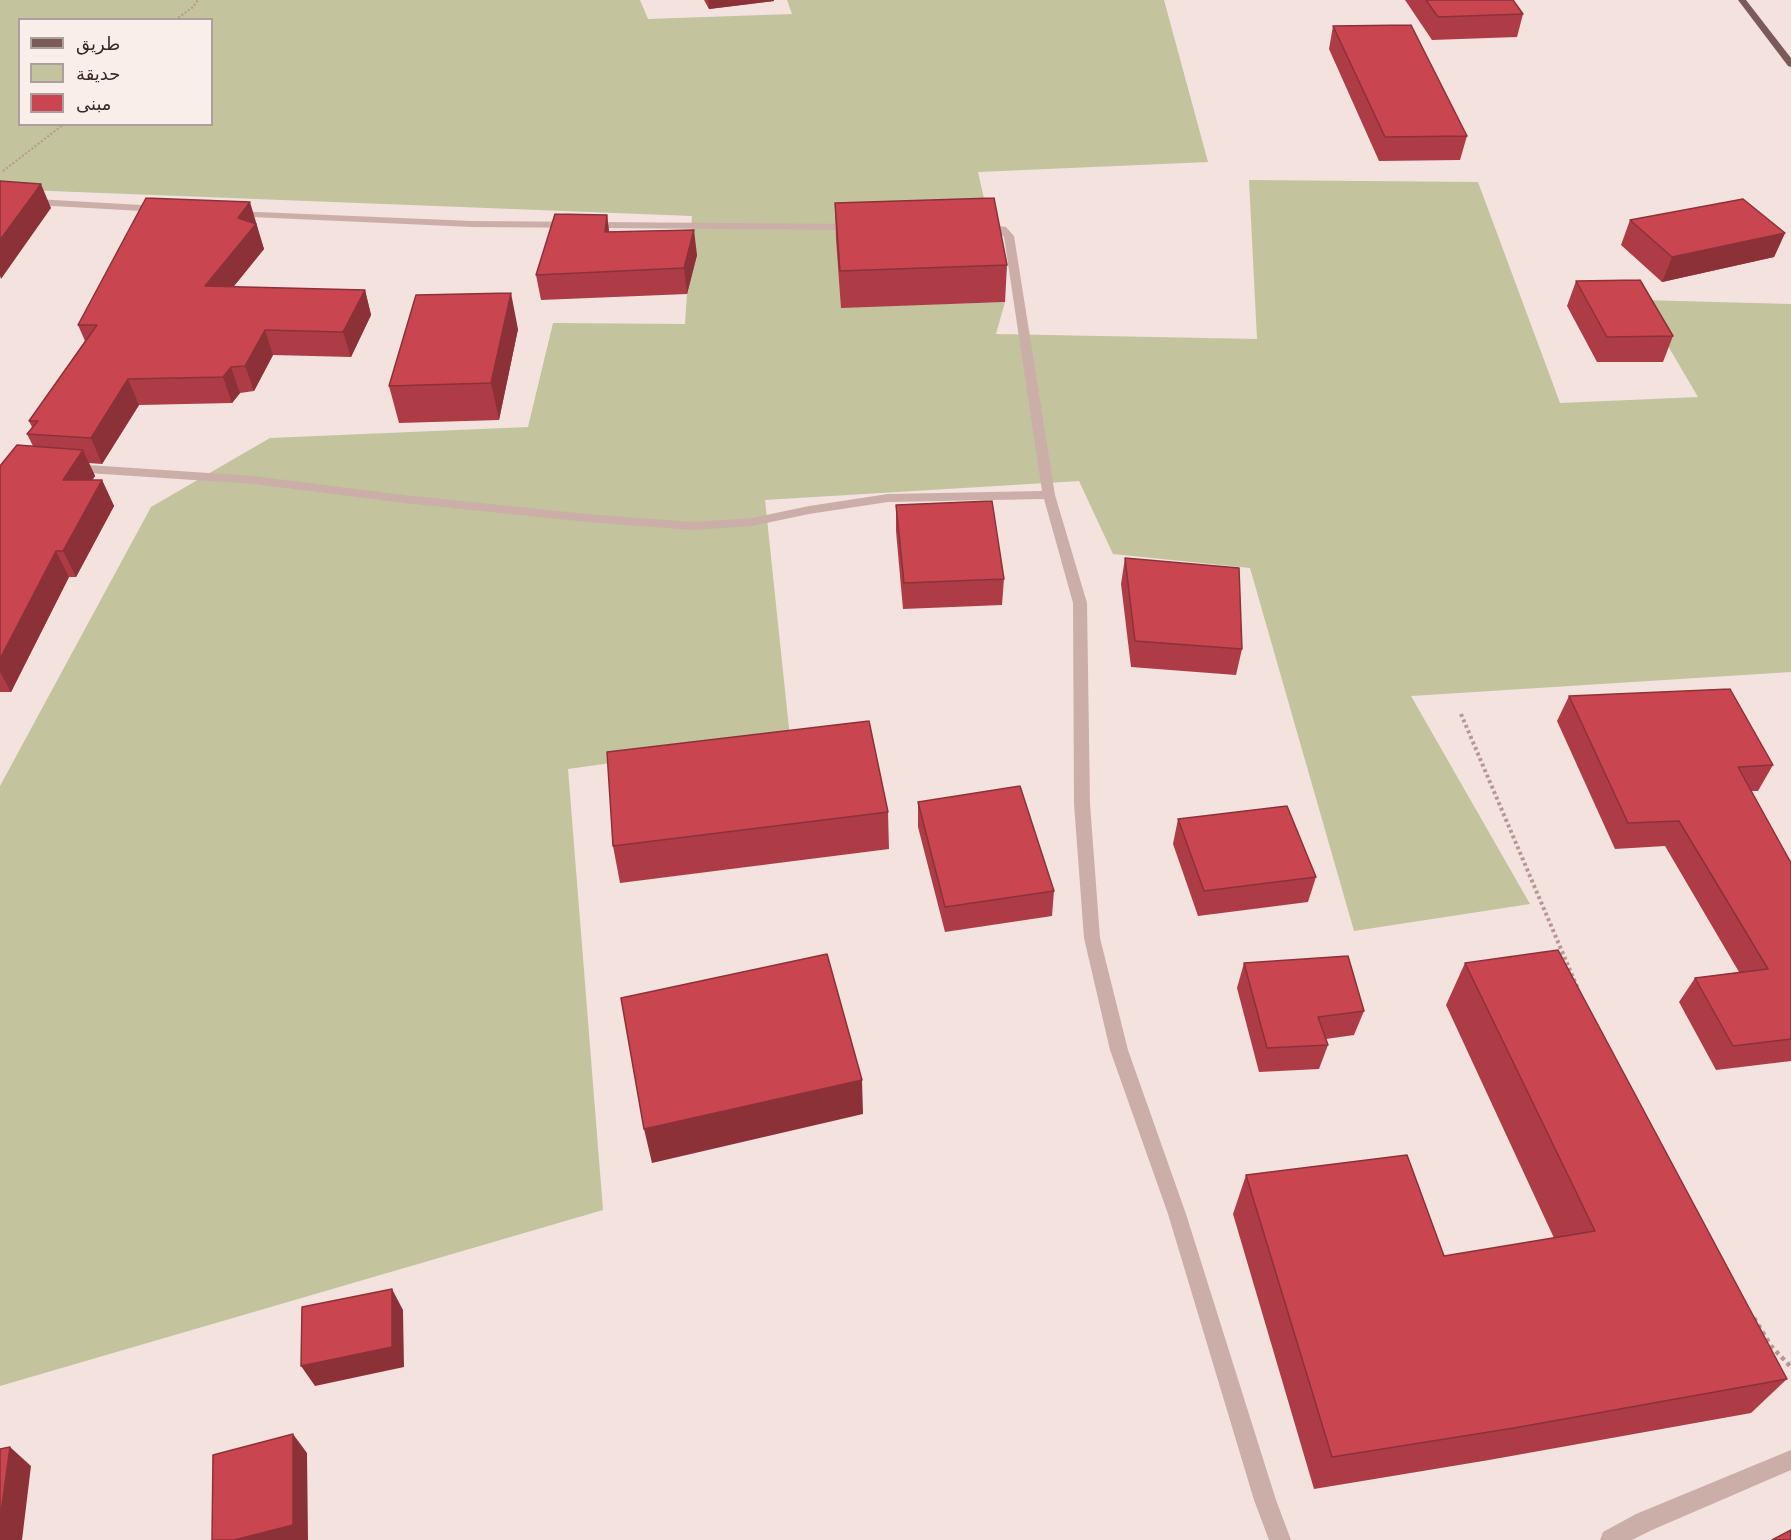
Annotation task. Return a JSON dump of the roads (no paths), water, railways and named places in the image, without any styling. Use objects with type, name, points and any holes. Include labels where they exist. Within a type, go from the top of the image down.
[{"type":"main road","points":[[1742,0],[1791,64]]},
{"type":"street","points":[[0,200],[170,210]]},
{"type":"street","points":[[217,213],[311,219],[472,224],[872,227]]},
{"type":"street","points":[[966,226],[990,226],[1002,230],[1009,236],[1049,495],[1080,603],[1083,804],[1092,938],[1119,1050],[1177,1214],[1265,1500],[1280,1540]]},
{"type":"street","points":[[61,467],[255,480],[461,505],[693,526],[752,522],[809,510],[888,498],[1049,495]]},
{"type":"street","points":[[1611,1540],[1644,1522],[1791,1460]]}]
